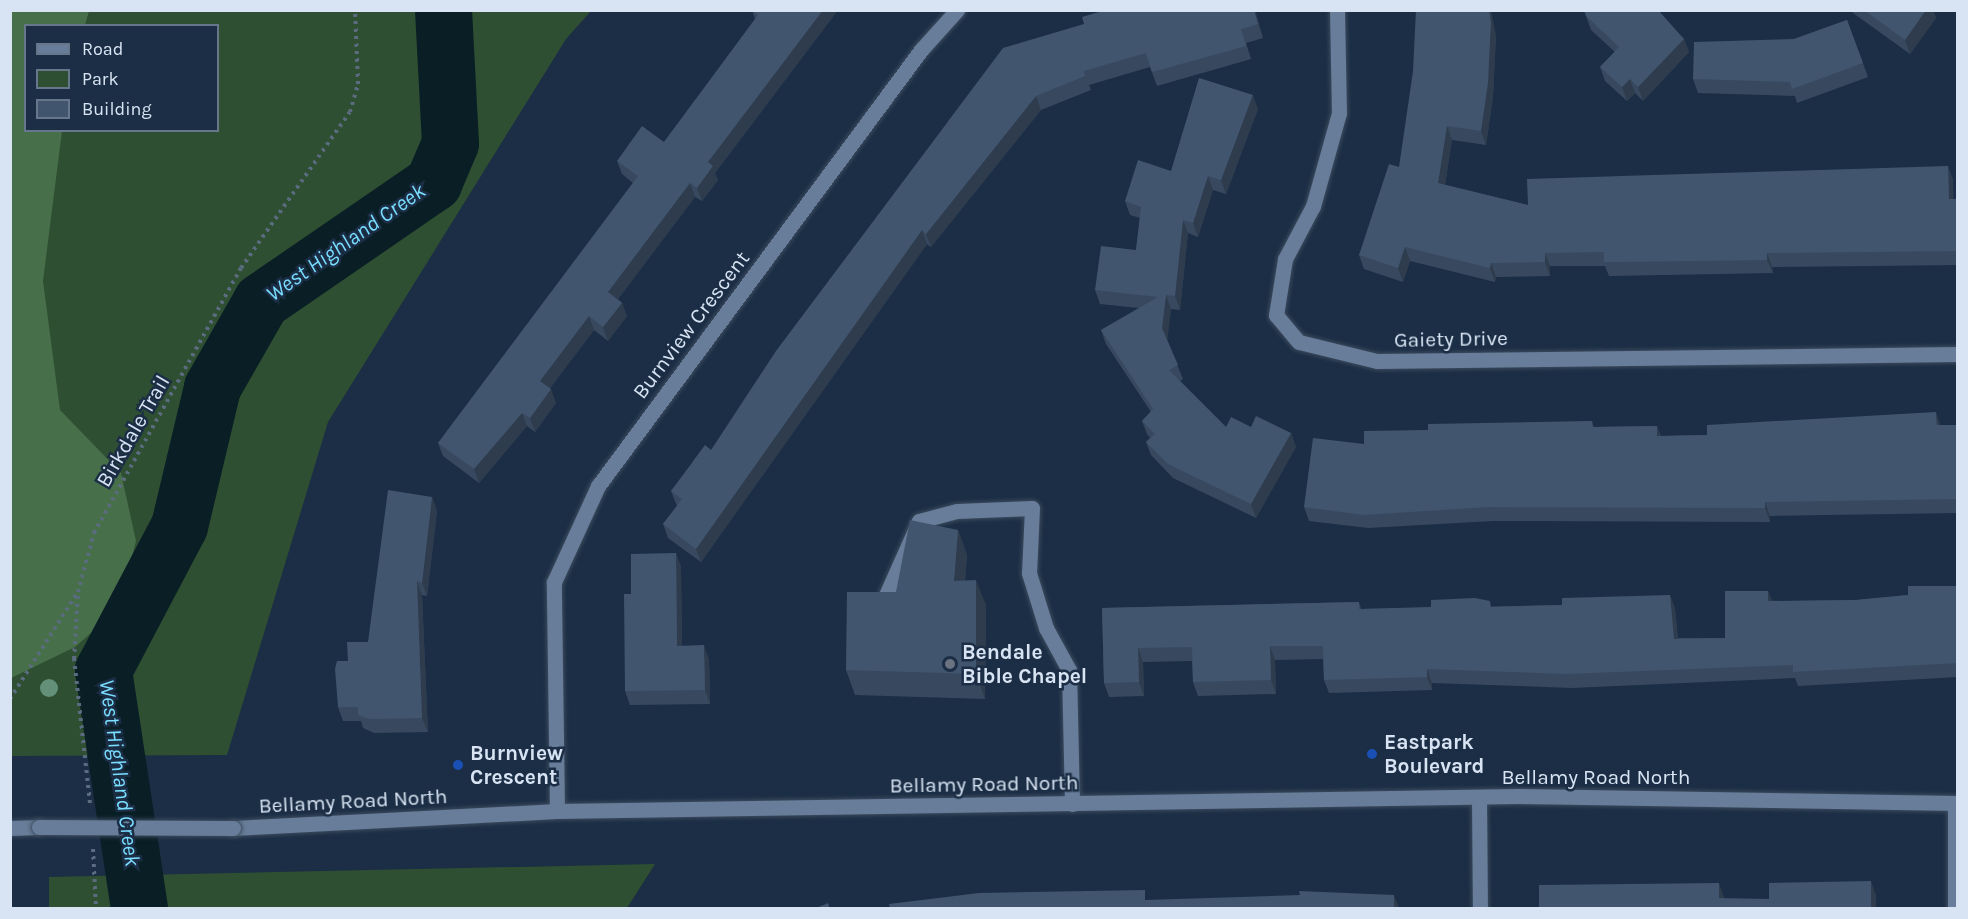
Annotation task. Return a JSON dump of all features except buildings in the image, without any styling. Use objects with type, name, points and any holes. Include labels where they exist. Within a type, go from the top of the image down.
[{"type":"street","name":"Burnview Crescent","points":[[557,811],[554,582],[598,486],[921,51],[957,10]]},
{"type":"street","name":"Gaiety Drive","points":[[1337,10],[1339,113],[1313,206],[1285,259],[1276,315],[1299,342],[1377,361],[1958,354]]},
{"type":"street","points":[[886,595],[919,521],[957,511],[1032,508],[1029,573],[1046,628],[1069,670],[1072,804]]},
{"type":"street","name":"Bellamy Road North","points":[[10,828],[233,828],[557,811],[1479,798],[1956,803]]},
{"type":"street","points":[[1479,798],[1480,909]]},
{"type":"street","points":[[1955,909],[1956,803]]},
{"type":"path","name":"Birkdale Trail","points":[[91,815],[85,719],[74,659],[78,592],[94,533],[241,268],[353,107],[358,84],[355,10]]},
{"type":"path","points":[[10,699],[78,592]]},
{"type":"path","points":[[92,839],[96,909]]},
{"type":"green space","points":[[11,10],[89,11],[85,24],[24,24],[24,132],[62,132],[43,281],[60,410],[121,473],[136,541],[119,608],[75,647],[11,678]]},
{"type":"green space","points":[[10,11],[591,11],[566,39],[328,422],[227,755],[11,756]]},
{"type":"green space","points":[[655,864],[627,908],[49,908],[49,877]]},
{"type":"waterway","name":"West Highland Creek","points":[[139,908],[103,670],[179,526],[212,387],[261,301],[433,183],[450,143],[443,10]]},
{"type":"place","name":"Bendale Bible Chapel","points":[[950,664]]},
{"type":"place","name":"Eastpark Boulevard","points":[[1372,754]]},
{"type":"place","name":"Burnview Crescent","points":[[458,765]]}]
